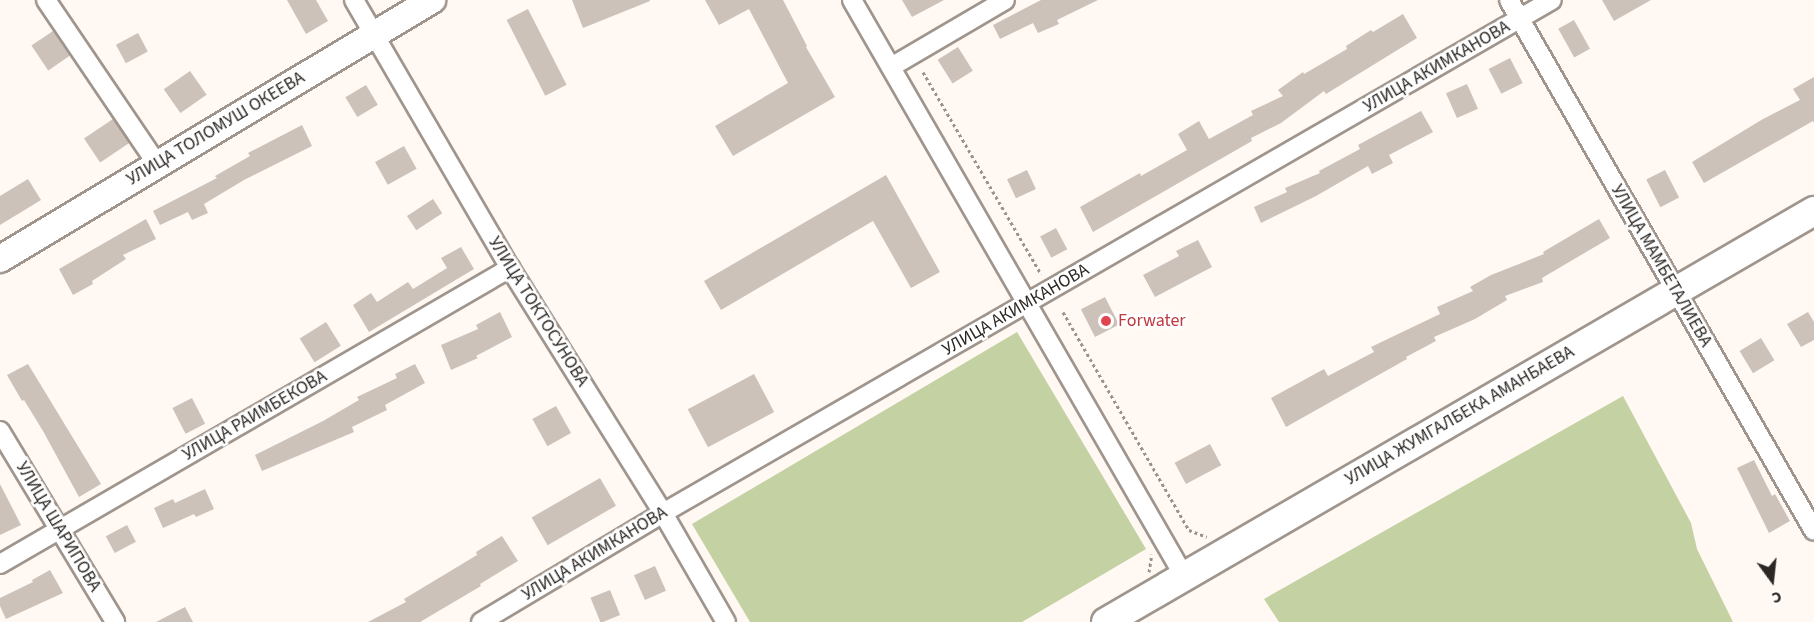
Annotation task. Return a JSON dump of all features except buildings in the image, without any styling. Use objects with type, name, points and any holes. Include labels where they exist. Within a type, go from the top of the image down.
[{"type":"main road","name":"УЛИЦА ЖУМГАЛБЕКА АМАНБАЕВА","points":[[1106,622],[1814,211]]},
{"type":"street","points":[[46,0],[157,164]]},
{"type":"street","name":"УЛИЦА ТОКТОСУНОВА","points":[[354,0],[510,268],[663,513],[726,622]]},
{"type":"street","name":"УЛИЦА ТОЛОМУШ ОКЕЕВА","points":[[0,259],[432,0]]},
{"type":"street","points":[[852,0],[1184,576]]},
{"type":"street","points":[[891,67],[1005,0]]},
{"type":"street","name":"УЛИЦА МАМБЕТАЛИЕВА","points":[[1509,0],[1813,526]]},
{"type":"street","name":"УЛИЦА АКИМКАНОВА","points":[[481,622],[663,513],[1552,0]]},
{"type":"street","name":"УЛИЦА РАИМБЕКОВА","points":[[0,564],[510,268]]},
{"type":"street","name":"УЛИЦА ШАРИПОВА","points":[[0,431],[115,622]]},
{"type":"path","points":[[923,72],[1041,274]]},
{"type":"path","points":[[1063,312],[1189,530],[1212,539]]},
{"type":"green space","points":[[1017,332],[1146,549],[1022,622],[750,622],[692,524]]},
{"type":"green space","points":[[1623,396],[1691,523],[1697,549],[1733,622],[1279,622],[1264,599]]},
{"type":"place","name":"Forwater","points":[[1106,321]]}]
